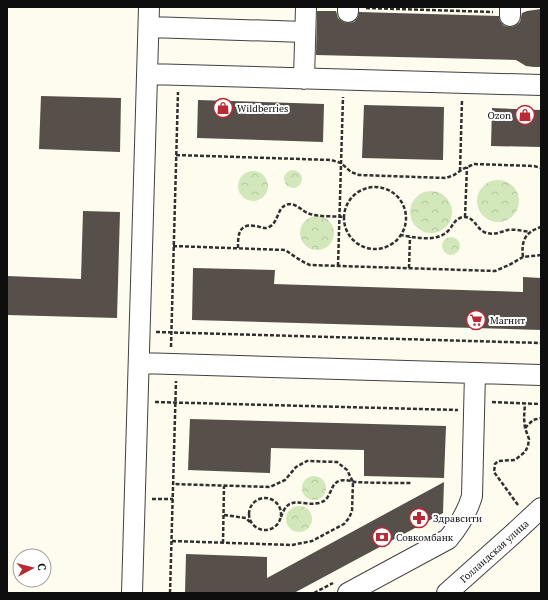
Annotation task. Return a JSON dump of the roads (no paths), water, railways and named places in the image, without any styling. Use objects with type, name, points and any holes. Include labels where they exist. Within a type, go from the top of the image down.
[{"type":"street","points":[[132,593],[149,7]]},
{"type":"street","points":[[304,79],[306,7]]},
{"type":"street","points":[[149,27],[305,32]]},
{"type":"street","points":[[147,74],[541,85]]},
{"type":"street","points":[[139,363],[541,375]]},
{"type":"street","points":[[348,593],[448,539],[460,525],[468,509],[472,496],[475,373]]},
{"type":"street","name":"Голландская улица","points":[[447,593],[541,508]]},
{"type":"place","name":"Wildberries","points":[[223,108]]},
{"type":"place","name":"Ozon","points":[[525,115]]},
{"type":"place","name":"Магнит","points":[[476,320]]},
{"type":"place","name":"Здравсити","points":[[419,518]]},
{"type":"place","name":"Совкомбанк","points":[[382,537]]}]
